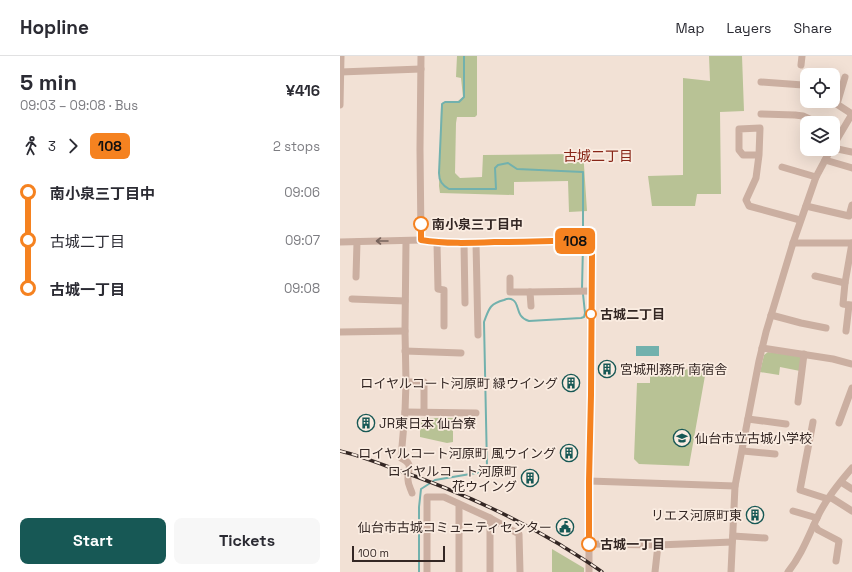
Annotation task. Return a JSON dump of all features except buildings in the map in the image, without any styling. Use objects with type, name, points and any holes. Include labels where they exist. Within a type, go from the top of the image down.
[{"type":"street","points":[[340,105],[341,56]]},
{"type":"street","points":[[421,56],[421,240]]},
{"type":"street","points":[[801,65],[802,56]]},
{"type":"street","points":[[340,72],[421,69]]},
{"type":"street","points":[[840,89],[845,77]]},
{"type":"street","points":[[761,82],[800,84]]},
{"type":"street","points":[[840,107],[852,114],[840,128]]},
{"type":"street","points":[[761,114],[803,116]]},
{"type":"street","points":[[759,155],[743,155],[739,150],[739,129],[760,128],[759,155],[756,178],[746,200],[748,206],[800,220]]},
{"type":"street","points":[[840,150],[852,152]]},
{"type":"street","points":[[731,572],[735,486],[762,348],[800,220],[816,177],[827,156]]},
{"type":"street","points":[[825,160],[852,168]]},
{"type":"street","points":[[782,167],[816,177]]},
{"type":"street","points":[[806,206],[849,216],[852,205]]},
{"type":"street","points":[[340,242],[421,240],[476,243],[586,240],[592,252],[589,572]]},
{"type":"street","points":[[406,241],[404,331],[406,382],[401,458],[407,461],[410,466],[408,481],[412,493]]},
{"type":"street","points":[[356,277],[357,242]]},
{"type":"street","points":[[437,242],[438,289],[444,290],[444,326]]},
{"type":"street","points":[[464,243],[465,303]]},
{"type":"street","points":[[476,243],[478,335]]},
{"type":"street","points":[[793,243],[852,243],[850,267],[845,283],[842,304],[850,305],[846,331]]},
{"type":"street","points":[[815,276],[845,283]]},
{"type":"street","points":[[510,278],[510,292],[592,292]]},
{"type":"street","points":[[530,292],[531,306]]},
{"type":"street","points":[[352,299],[405,301]]},
{"type":"street","points":[[771,315],[826,328]]},
{"type":"street","points":[[340,332],[404,331]]},
{"type":"street","points":[[762,348],[833,359],[852,364]]},
{"type":"street","points":[[405,351],[462,353]]},
{"type":"street","points":[[798,402],[804,354]]},
{"type":"street","points":[[406,382],[424,382],[424,412]]},
{"type":"street","points":[[839,423],[852,388]]},
{"type":"street","points":[[405,412],[476,413]]},
{"type":"street","points":[[748,418],[786,424]]},
{"type":"street","points":[[813,422],[800,490],[829,498],[852,511]]},
{"type":"street","points":[[743,451],[775,454]]},
{"type":"street","points":[[792,571],[815,521],[829,498],[852,468]]},
{"type":"street","points":[[589,481],[735,486]]},
{"type":"street","points":[[841,482],[852,489]]},
{"type":"street","points":[[427,572],[427,497],[444,497],[490,518],[520,534],[520,572]]},
{"type":"street","points":[[459,504],[459,572]]},
{"type":"street","points":[[793,510],[815,521],[818,530],[839,542],[836,561]]},
{"type":"street","points":[[490,518],[490,572]]},
{"type":"street","points":[[589,544],[658,545],[765,538]]},
{"type":"street","points":[[655,572],[658,545]]},
{"type":"green space","points":[[457,56],[477,56],[477,115],[475,117],[457,117],[455,173],[460,178],[482,177],[483,155],[573,154],[583,150],[587,211],[569,212],[568,181],[514,182],[514,195],[440,193],[441,105],[443,102],[458,101],[463,97],[461,78],[456,77]]},
{"type":"green space","points":[[709,56],[742,56],[744,111],[720,112],[721,194],[697,194],[695,206],[652,206],[648,176],[683,175],[683,78],[710,81]]},
{"type":"green space","points":[[768,352],[799,356],[802,359],[800,371],[780,367],[779,375],[760,372],[764,355]]},
{"type":"green space","points":[[650,368],[706,370],[689,466],[639,464],[634,459],[637,383],[650,383]]},
{"type":"green space","points":[[420,418],[453,418],[453,442],[447,443],[420,437]]},
{"type":"green space","points":[[552,549],[584,568],[584,572],[552,572]]},
{"type":"water","points":[[636,346],[659,346],[659,356],[636,356]]},
{"type":"waterway","points":[[464,56],[464,97],[459,102],[445,102],[442,104],[439,173],[441,182],[449,189],[496,189],[495,168],[498,165],[508,163],[517,169],[583,172],[583,234]]},
{"type":"waterway","points":[[582,289],[583,245]]},
{"type":"waterway","points":[[419,572],[419,507],[421,489],[435,480],[482,472],[487,467],[484,322],[490,308],[495,303],[506,299],[512,299],[522,317],[529,321],[581,318],[584,317],[585,313],[583,294]]},
{"type":"railway","points":[[340,451],[365,458],[476,501],[539,532],[602,572]]},
{"type":"bus line","name":"108","points":[[421,224],[421,240],[429,242],[476,243],[586,240],[590,246],[592,252],[589,544]]},
{"type":"place","name":"南小泉三丁目中","points":[[421,224]]},
{"type":"place","name":"古城二丁目","points":[[591,314]]},
{"type":"place","name":"宮城刑務所 南宿舎","points":[[607,369]]},
{"type":"place","name":"ロイヤルコート河原町 緑ウイング","points":[[571,383]]},
{"type":"place","name":"JR東日本 仙台寮","points":[[366,423]]},
{"type":"place","name":"仙台市立古城小学校","points":[[682,438]]},
{"type":"place","name":"ロイヤルコート河原町 風ウイング","points":[[569,453]]},
{"type":"place","name":"ロイヤルコート河原町 花ウイング","points":[[530,478]]},
{"type":"place","name":"リエス河原町東","points":[[755,515]]},
{"type":"place","name":"仙台市古城コミュニティセンター","points":[[565,527]]},
{"type":"place","name":"古城一丁目","points":[[589,544]]},
{"type":"district","name":"古城二丁目","points":[[598,156]]}]
